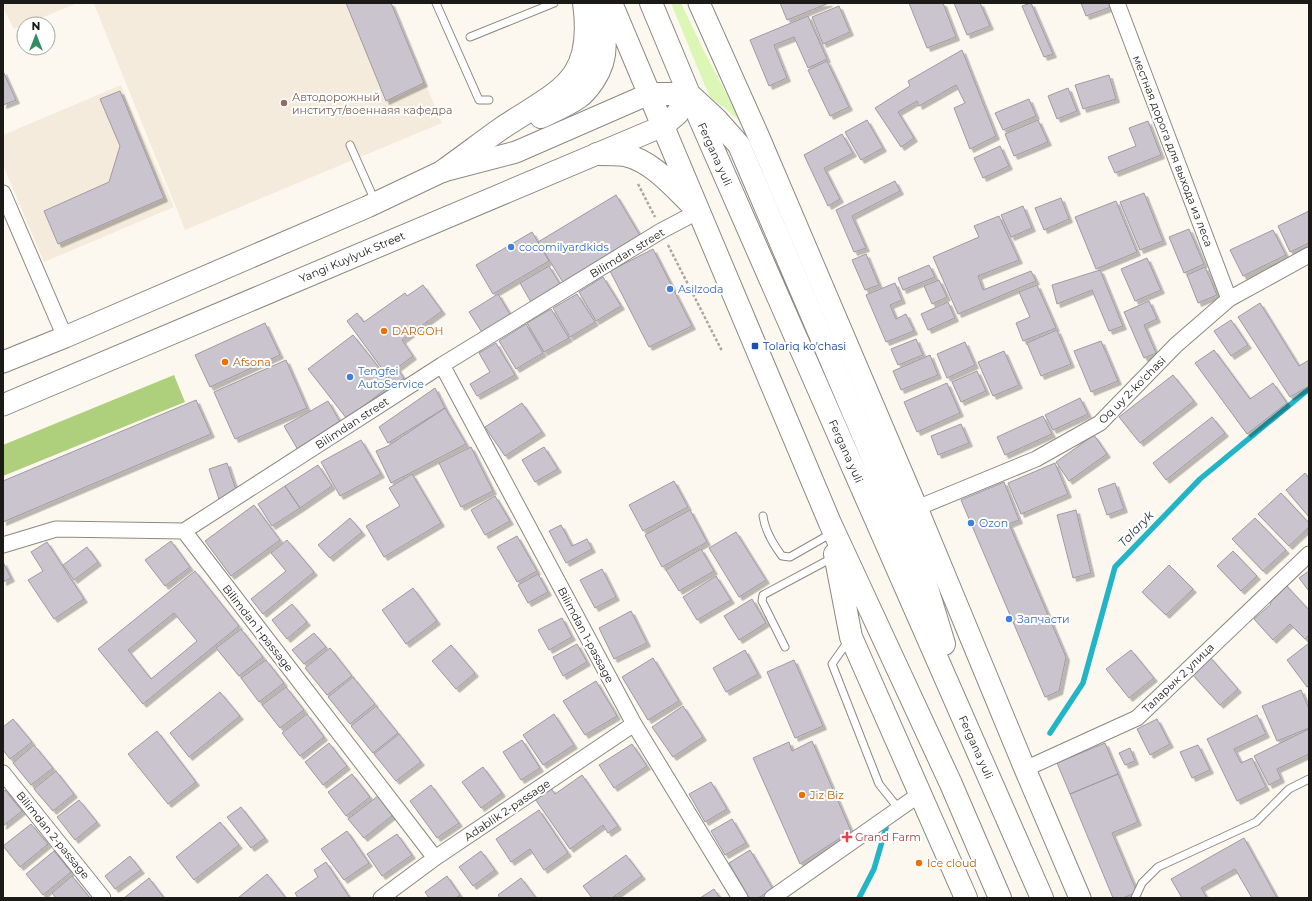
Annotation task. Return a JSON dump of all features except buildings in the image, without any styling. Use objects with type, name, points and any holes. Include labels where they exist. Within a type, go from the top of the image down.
[{"type":"main road","points":[[3,362],[65,337],[376,203],[443,171],[501,128],[546,101],[574,75],[580,65],[586,46],[587,31],[584,3]]},
{"type":"main road","points":[[479,145],[579,97],[590,86],[598,74],[604,56],[604,32],[594,3]]},
{"type":"main road","points":[[611,3],[831,528],[951,784],[1000,898]]},
{"type":"main road","points":[[443,171],[516,152],[649,94],[689,94],[651,3]]},
{"type":"main road","points":[[699,3],[762,142],[1080,898]]},
{"type":"main road","name":"Yangi Kuylyuk Street","points":[[3,404],[663,126],[677,114],[689,94]]},
{"type":"main road","name":"Fergana yuli","points":[[689,94],[716,120],[739,146],[923,575],[970,734],[1042,898]]},
{"type":"main road","points":[[597,154],[626,156],[647,164],[699,211]]},
{"type":"main road","points":[[831,528],[851,636],[966,898]]},
{"type":"street","name":"местная дорога для выхода из леса","points":[[1117,3],[1229,300]]},
{"type":"street","points":[[5,202],[65,337]]},
{"type":"street","name":"Bilimdan street","points":[[184,531],[442,365],[661,231],[699,211]]},
{"type":"street","name":"Oq uy 2-ko'chasi","points":[[917,508],[1036,459],[1100,423],[1176,346],[1229,300],[1309,256]]},
{"type":"street","name":"Bilimdan 1-passage","points":[[442,365],[634,724],[740,898]]},
{"type":"street","points":[[3,545],[56,529],[184,531]]},
{"type":"street","name":"Bilimdan 1-passage","points":[[184,531],[435,858]]},
{"type":"street","name":"Таларык 2 улица","points":[[1025,769],[1137,718],[1309,554]]},
{"type":"street","name":"Аdаblik 2-passage","points":[[381,898],[435,858],[634,724]]},
{"type":"street","name":"Bilimdan 2-passage","points":[[3,773],[103,898]]},
{"type":"street","points":[[772,898],[920,794]]},
{"type":"lane","points":[[436,3],[479,100],[489,100]]},
{"type":"lane","points":[[470,37],[554,3]]},
{"type":"lane","points":[[350,145],[376,203]]},
{"type":"lane","points":[[763,516],[764,526],[782,556],[790,557],[831,528]]},
{"type":"lane","points":[[785,646],[762,602],[763,595],[836,556]]},
{"type":"lane","points":[[851,636],[832,664],[879,784],[899,809]]},
{"type":"lane","points":[[1136,898],[1142,882],[1158,867],[1256,822],[1289,789],[1309,779]]},
{"type":"path","points":[[636,179],[722,351]]},
{"type":"shaded area","points":[[3,3],[78,3],[46,16],[16,16],[16,28],[14,29],[3,8]]},
{"type":"shaded area","name":"Автодорожный институт/военнаяя кафедра","points":[[391,3],[442,123],[185,230],[94,4]]},
{"type":"shaded area","points":[[121,85],[174,207],[44,262],[3,165],[3,135]]},
{"type":"green space","points":[[671,3],[681,3],[741,122],[711,98]]},
{"type":"green space","points":[[174,375],[185,402],[3,476],[3,445]]},
{"type":"waterway","name":"Talaryk","points":[[1050,733],[1083,683],[1115,567],[1200,479],[1309,389]]},
{"type":"waterway","name":"Talaryk","points":[[859,898],[874,869],[886,828]]},
{"type":"place","name":"Автодорожный институт/военнаяя кафедра","points":[[284,103]]},
{"type":"place","name":"cocomilyardkids","points":[[511,247]]},
{"type":"place","name":"Asilzoda","points":[[670,289]]},
{"type":"place","name":"DARGOH","points":[[384,331]]},
{"type":"place","name":"Tolariq ko'chasi","points":[[755,346]]},
{"type":"place","name":"Afsona","points":[[225,362]]},
{"type":"place","name":"Tengfei AutoService","points":[[350,377]]},
{"type":"place","name":"Ozon","points":[[971,523]]},
{"type":"place","name":"Запчасти","points":[[1009,619]]},
{"type":"place","name":"Jiz Biz","points":[[802,795]]},
{"type":"place","name":"Grand Farm","points":[[847,837]]},
{"type":"place","name":"Ice cloud","points":[[919,863]]}]
